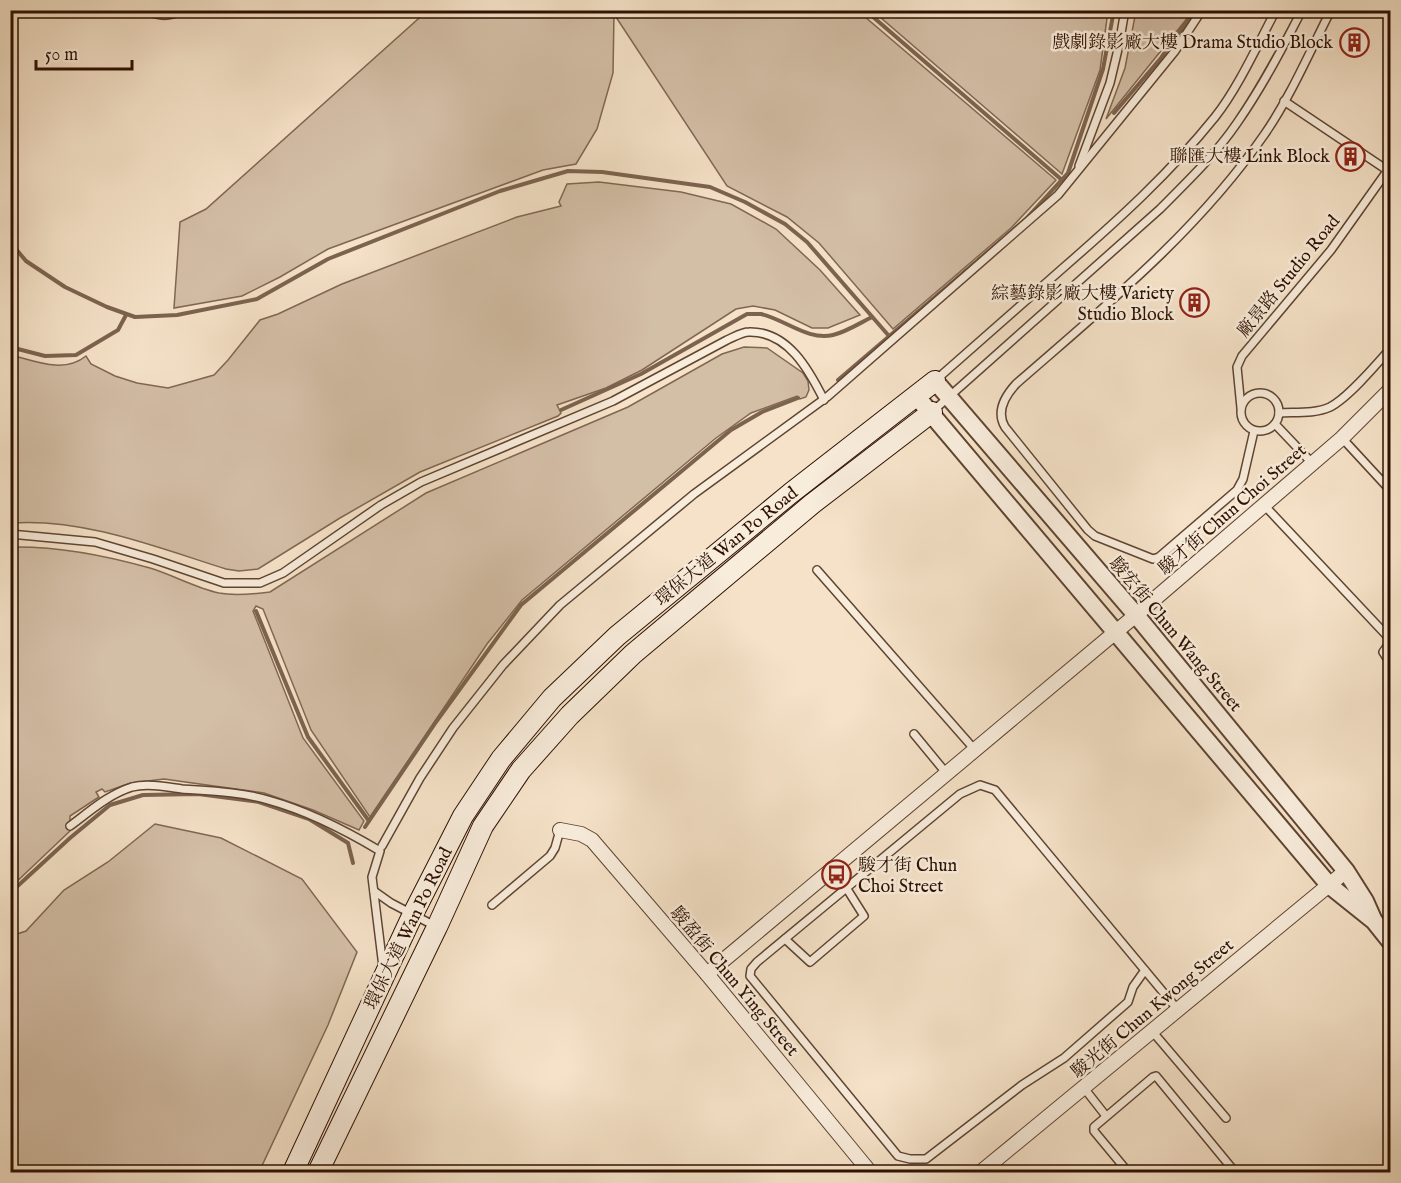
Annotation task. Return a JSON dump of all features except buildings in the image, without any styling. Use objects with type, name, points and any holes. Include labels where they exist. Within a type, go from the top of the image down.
[{"type":"main road","name":"環保大道 Wan Po Road","points":[[293,1173],[413,914],[463,816],[501,759],[552,698],[617,636],[791,493],[935,381]]},
{"type":"main road","name":"環保大道 Wan Po Road","points":[[318,1173],[438,927],[483,826],[521,770],[570,716],[633,654],[813,504],[932,412]]},
{"type":"street","name":"駿宏街 Chun Wang Street","points":[[935,381],[1137,615],[1346,871],[1365,901],[1374,921]]},
{"type":"street","name":"駿才街 Chun Choi Street","points":[[707,974],[1137,615],[1342,438],[1390,390]]},
{"type":"street","name":"駿宏街 Chun Wang Street","points":[[917,397],[1329,885],[1374,921],[1390,941]]},
{"type":"street","name":"駿盈街 Chun Ying Street","points":[[560,830],[581,834],[592,840],[707,974],[870,1173]]},
{"type":"street","name":"駿光街 Chun Kwong Street","points":[[981,1173],[1346,871]]},
{"type":"lane","points":[[147,10],[152,14],[171,16],[182,10]]},
{"type":"lane","points":[[1077,172],[1110,83],[1125,10]]},
{"type":"lane","points":[[382,846],[420,778],[453,728],[503,664],[560,605],[694,494],[824,400],[1058,195],[1175,51],[1202,10]]},
{"type":"lane","name":"環保大道 Wan Po Road","points":[[935,381],[1099,237],[1178,159],[1216,115],[1276,10]]},
{"type":"lane","name":"環保大道 Wan Po Road","points":[[932,412],[1152,217],[1194,174],[1236,125],[1268,74],[1302,10]]},
{"type":"lane","points":[[1254,430],[1243,479],[1237,490],[1154,559],[1095,536],[1088,530],[1005,427],[1001,413],[1007,393],[1172,244],[1237,172],[1265,133],[1284,101],[1331,10]]},
{"type":"lane","name":"廠景路 Studio Road","points":[[1240,408],[1237,367],[1242,356],[1331,250],[1390,170],[1284,101]]},
{"type":"lane","points":[[10,534],[95,542],[224,583],[260,583],[283,573],[381,505],[421,482],[613,401],[746,331],[769,336],[796,353],[811,373],[824,400]]},
{"type":"lane","points":[[1279,413],[1330,407],[1360,382],[1390,349]]},
{"type":"lane","points":[[1262,393],[1275,400],[1279,413],[1275,424],[1266,431],[1254,430],[1243,422],[1240,408],[1248,396],[1262,393]]},
{"type":"lane","points":[[1275,424],[1312,463]]},
{"type":"lane","points":[[1342,438],[1390,490]]},
{"type":"lane","points":[[1264,505],[1390,640],[1383,652],[1384,657],[1390,663]]},
{"type":"lane","points":[[817,570],[975,750]]},
{"type":"lane","points":[[914,734],[947,774]]},
{"type":"lane","points":[[1145,970],[1133,987],[1128,1002],[1064,1058],[1022,1085],[926,1159],[898,1156],[750,976],[751,969],[785,939],[960,794],[980,784],[995,790],[1145,970],[1178,1010]]},
{"type":"lane","points":[[70,826],[102,802],[133,787],[153,786],[224,792],[267,800],[315,817],[347,832],[380,852],[372,878],[384,975]]},
{"type":"lane","points":[[492,905],[550,856],[560,830]]},
{"type":"lane","points":[[785,939],[810,962],[864,916],[847,889]]},
{"type":"lane","points":[[374,891],[390,903],[438,927]]},
{"type":"lane","points":[[1152,1032],[1226,1118]]},
{"type":"lane","points":[[1128,1173],[1094,1131],[1096,1124],[1156,1076],[1234,1173]]},
{"type":"lane","points":[[1084,1088],[1106,1116]]},
{"type":"shaded area","points":[[427,11],[858,11],[1056,180],[1011,228],[893,329],[819,243],[787,217],[727,186],[614,14],[613,73],[597,129],[576,164],[543,170],[328,249],[242,296],[174,308],[180,222],[206,209]]},
{"type":"shaded area","points":[[873,11],[1108,11],[1100,70],[1062,174]]},
{"type":"shaded area","points":[[1136,11],[1193,11],[1106,119],[1125,68]]},
{"type":"shaded area","points":[[599,182],[681,192],[731,204],[776,229],[820,270],[860,315],[828,328],[812,328],[775,310],[753,306],[736,309],[642,370],[606,388],[557,405],[561,413],[558,416],[420,472],[258,569],[239,571],[226,569],[146,543],[93,530],[66,525],[11,523],[11,355],[39,363],[59,365],[77,361],[86,356],[91,364],[115,376],[137,383],[168,388],[214,375],[260,320],[342,284],[517,217],[561,206],[559,202],[567,184]]},
{"type":"shaded area","points":[[744,347],[767,348],[803,373],[808,381],[809,390],[806,397],[800,399],[797,396],[751,413],[716,438],[522,600],[487,644],[370,817],[311,730],[263,609],[256,606],[253,611],[303,738],[364,821],[359,830],[313,810],[264,793],[164,779],[131,783],[105,792],[102,789],[96,792],[99,797],[70,816],[70,831],[11,887],[11,547],[64,550],[116,559],[150,568],[219,593],[238,595],[270,592],[426,493],[628,407],[722,354]]},
{"type":"shaded area","points":[[155,824],[221,838],[302,879],[357,952],[328,1025],[259,1172],[11,1172],[11,936],[26,931],[64,890],[108,862]]},
{"type":"waterway","points":[[865,10],[1062,180]]},
{"type":"waterway","points":[[838,380],[1025,220],[1068,173],[1103,69],[1114,10]]},
{"type":"waterway","points":[[1114,113],[1161,58],[1195,10]]},
{"type":"waterway","points":[[10,242],[26,261],[65,287],[107,307],[135,317],[177,315],[257,299],[328,259],[500,191],[568,171],[602,172],[710,187],[745,202],[785,224],[807,242],[889,336]]},
{"type":"waterway","points":[[561,410],[641,374],[747,314],[761,314],[806,333],[824,336],[843,332],[872,317]]},
{"type":"waterway","points":[[10,347],[45,356],[76,355],[118,330],[126,315]]},
{"type":"waterway","points":[[365,827],[436,722],[521,605],[731,430],[762,412],[798,398]]},
{"type":"waterway","points":[[256,611],[308,737],[369,821]]},
{"type":"waterway","points":[[10,893],[110,805],[143,795],[198,794],[259,802],[309,819],[348,843],[353,863]]},
{"type":"place","name":"戲劇錄影廠大樓 Drama Studio Block","points":[[1354,42]]},
{"type":"place","name":"聯匯大樓 Link Block","points":[[1351,156]]},
{"type":"place","name":"綜藝錄影廠大樓 Variety Studio Block","points":[[1195,303]]},
{"type":"place","name":"駿才街 Chun Choi Street","points":[[837,875]]}]
